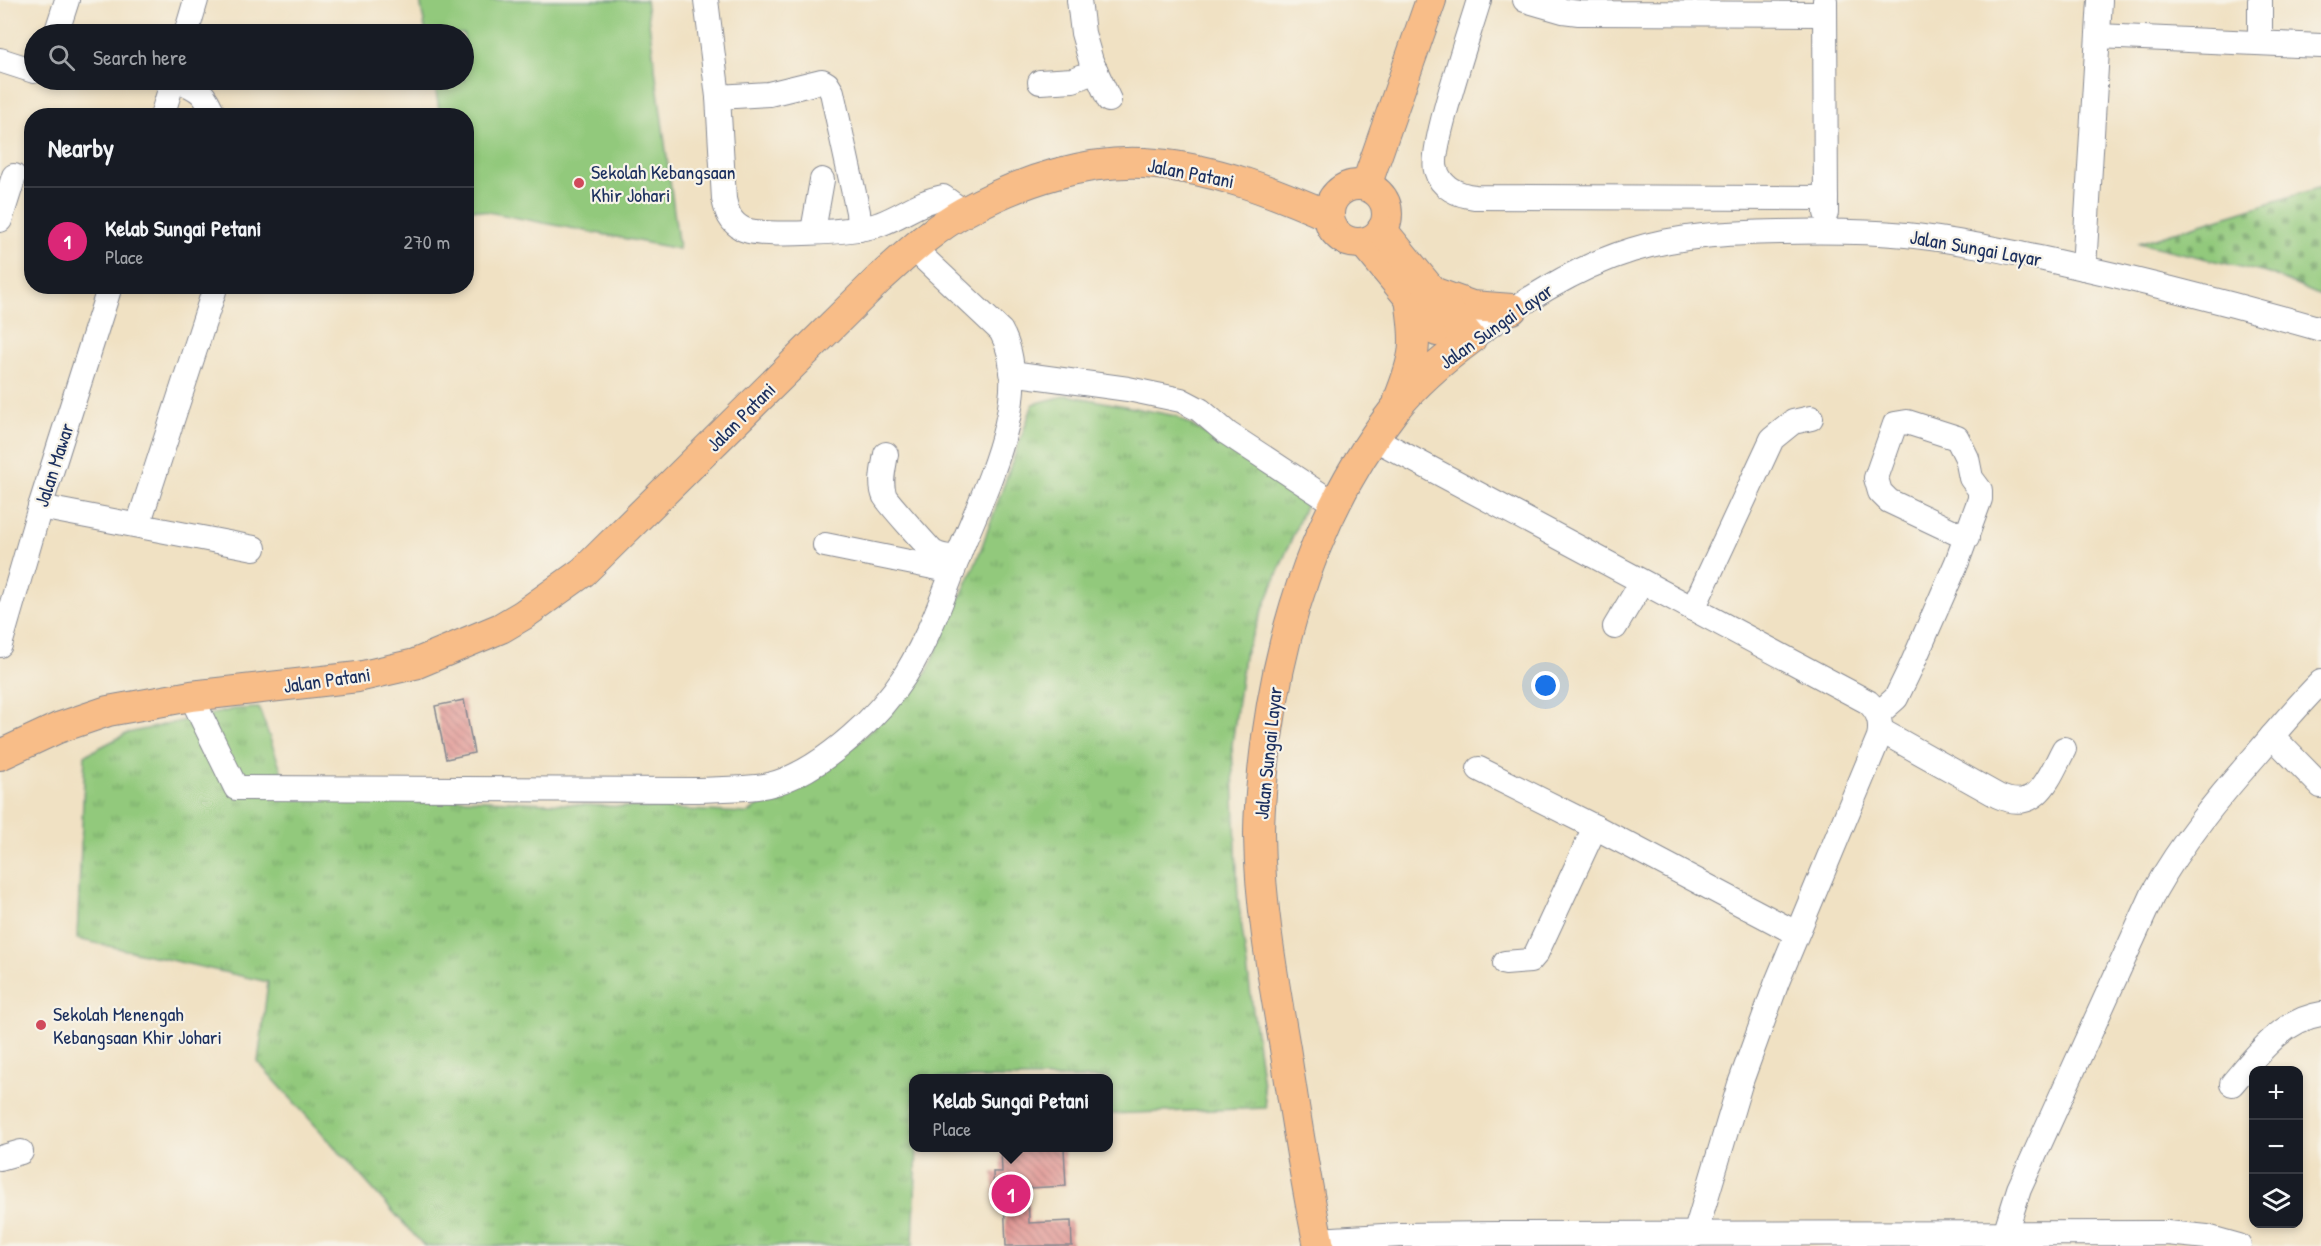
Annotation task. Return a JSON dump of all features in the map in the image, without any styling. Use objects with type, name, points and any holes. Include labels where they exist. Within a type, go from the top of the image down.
[{"type":"main road","points":[[1366,186],[1431,0]]},
{"type":"main road","name":"Jalan Patani","points":[[0,755],[58,728],[108,711],[191,696],[358,677],[415,664],[476,640],[523,615],[569,583],[594,562],[856,301],[913,248],[964,212],[1004,193],[1040,179],[1107,164],[1155,164],[1227,177],[1329,216]]},
{"type":"main road","points":[[1354,185],[1366,186],[1376,191],[1385,204],[1387,215],[1373,237],[1350,242],[1338,235],[1330,223],[1329,216],[1334,198],[1343,189],[1354,185]]},
{"type":"main road","points":[[1373,237],[1462,345]]},
{"type":"main road","points":[[1420,295],[1472,306],[1512,309]]},
{"type":"main road","points":[[1396,408],[1411,369],[1416,347],[1420,295]]},
{"type":"main road","name":"Jalan Sungai Layar","points":[[1318,1243],[1267,930],[1259,833],[1263,763],[1274,691],[1281,654],[1305,574],[1335,504],[1396,408],[1462,345]]},
{"type":"main road","name":"Jalan Patani","points":[[0,777],[33,758],[114,723],[147,705]]},
{"type":"main road","points":[[0,765],[33,758]]},
{"type":"street","points":[[59,24],[67,0]]},
{"type":"street","points":[[189,24],[196,0]]},
{"type":"street","points":[[706,0],[718,97],[724,199],[727,213],[734,222],[754,232],[765,234],[859,229],[881,224],[932,199],[943,197],[964,212]]},
{"type":"street","points":[[1079,0],[1083,33],[1109,100]]},
{"type":"street","points":[[1479,0],[1456,75],[1435,161],[1438,176],[1454,191],[1475,197],[1826,198]]},
{"type":"street","points":[[1525,0],[1579,13],[1825,7],[1826,231]]},
{"type":"street","points":[[2084,268],[2100,0]]},
{"type":"street","points":[[2260,0],[2260,43]]},
{"type":"street","points":[[2098,36],[2321,46]]},
{"type":"street","points":[[0,60],[24,68]]},
{"type":"street","points":[[1040,82],[1073,80],[1096,71]]},
{"type":"street","points":[[718,97],[769,94],[813,82],[822,81],[827,84],[832,92],[858,212],[859,229]]},
{"type":"street","points":[[164,108],[170,90]]},
{"type":"street","points":[[200,90],[207,98],[211,108]]},
{"type":"street","points":[[0,220],[15,177]]},
{"type":"street","points":[[813,231],[822,180]]},
{"type":"street","name":"Jalan Sungai Layar","points":[[1462,345],[1512,309],[1556,283],[1592,266],[1633,250],[1681,237],[1748,232],[1826,231],[1939,239],[1979,245],[2084,268],[2321,329]]},
{"type":"street","points":[[191,696],[236,788],[653,791],[759,787],[780,782],[806,770],[852,737],[873,716],[900,683],[915,658],[935,618],[1002,445],[1007,424],[1011,374],[1007,342],[1001,331],[913,248]]},
{"type":"street","name":"Jalan Mawar","points":[[0,645],[40,507],[107,294]]},
{"type":"street","points":[[138,525],[213,294]]},
{"type":"street","points":[[1011,374],[1128,389],[1181,400],[1200,410],[1227,433],[1335,504]]},
{"type":"street","points":[[1693,609],[1772,439],[1793,422],[1810,418]]},
{"type":"street","points":[[1695,1235],[1740,1084],[1796,933],[1873,755],[1879,722],[1896,698],[1911,667],[1967,538],[1980,499],[1980,490],[1971,478],[1967,458],[1957,438],[1907,423],[1895,424],[1876,478],[1880,492],[1889,501],[1967,538]]},
{"type":"street","points":[[1375,439],[1868,702],[1879,722],[1998,796],[2017,802],[2025,801],[2036,795],[2047,781],[2064,749]]},
{"type":"street","points":[[886,454],[882,487],[885,498],[905,519],[926,547],[955,565]]},
{"type":"street","points":[[40,507],[254,548]]},
{"type":"street","points":[[825,544],[955,565]]},
{"type":"street","points":[[1615,627],[1642,582]]},
{"type":"street","points":[[2002,1240],[2019,1189],[2166,870],[2206,812],[2321,682]]},
{"type":"street","points":[[2272,736],[2321,786]]},
{"type":"street","points":[[1479,769],[1796,933]]},
{"type":"street","points":[[1505,963],[1530,961],[1536,954],[1595,827]]},
{"type":"street","points":[[2232,1084],[2287,1026],[2312,1015],[2321,1014]]},
{"type":"street","points":[[1318,1243],[1422,1235],[1695,1235],[1782,1240],[2002,1240],[2187,1234],[2239,1246]]},
{"type":"green space","points":[[420,0],[646,0],[679,249],[474,209],[474,108],[439,108],[436,90],[474,90],[474,24],[424,24]]},
{"type":"green space","points":[[2321,187],[2321,296],[2270,274],[2139,243]]},
{"type":"green space","points":[[1067,395],[1176,416],[1309,496],[1244,656],[1232,745],[1238,898],[1266,1108],[1113,1114],[1113,1074],[909,1074],[909,1152],[917,1152],[913,1246],[424,1246],[258,1062],[268,982],[77,939],[85,755],[128,733],[235,709],[259,708],[291,797],[424,797],[748,813],[859,742],[927,672],[977,560],[1033,404]]},
{"type":"building","points":[[464,700],[474,753],[446,759],[435,706]]},
{"type":"building","points":[[1001,1152],[1064,1152],[1066,1186],[1028,1188],[1029,1223],[1071,1221],[1072,1246],[1006,1246],[1004,1199],[994,1200],[993,1172],[1002,1172]]},
{"type":"place","name":"Sekolah Kebangsaan Khir Johari","points":[[579,183]]},
{"type":"place","name":"Sekolah Menengah Kebangsaan Khir Johari","points":[[41,1025]]},
{"type":"place","name":"Kelab Sungai Petani","points":[[1011,1194]]}]
